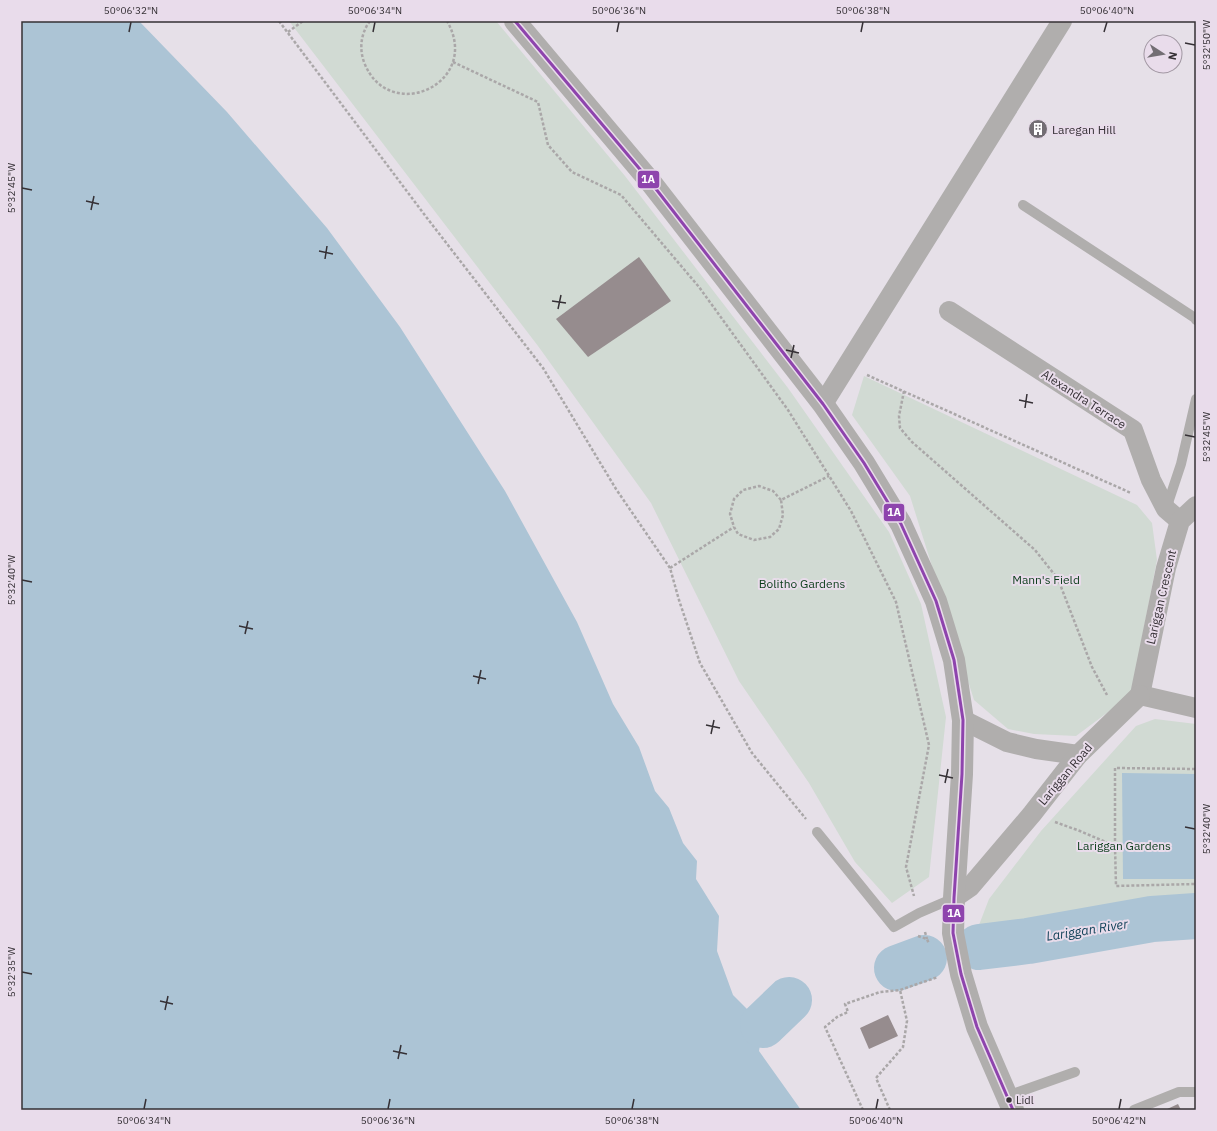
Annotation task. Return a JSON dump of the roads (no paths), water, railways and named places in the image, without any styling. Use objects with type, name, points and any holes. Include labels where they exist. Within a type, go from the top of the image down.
[{"type":"street","points":[[515,21],[648,180],[823,404],[864,463],[901,524],[936,601],[954,660],[963,720],[962,774],[953,933],[961,974],[977,1028],[1010,1103]]},
{"type":"street","points":[[823,404],[1062,21]]},
{"type":"street","name":"Alexandra Terrace","points":[[948,311],[1132,430],[1151,480],[1173,515]]},
{"type":"street","name":"Lariggan Crescent","points":[[1140,695],[1166,568],[1173,515],[1196,506]]},
{"type":"street","points":[[1140,695],[1196,708]]},
{"type":"street","name":"Lariggan Road","points":[[954,898],[970,887],[1032,814],[1078,755],[1140,695]]},
{"type":"street","points":[[963,720],[1007,742],[1036,749],[1078,755]]},
{"type":"lane","points":[[1023,205],[1196,320]]},
{"type":"lane","points":[[1173,515],[1181,464],[1196,398]]},
{"type":"lane","points":[[817,832],[894,927],[919,913],[954,898]]},
{"type":"lane","points":[[1010,1103],[1075,1072]]},
{"type":"lane","points":[[1134,1110],[1179,1092],[1196,1092]]},
{"type":"water","points":[[21,21],[139,21],[227,112],[327,228],[400,327],[505,491],[577,622],[613,704],[639,747],[655,791],[669,808],[683,843],[697,861],[696,879],[719,916],[717,951],[733,995],[763,1025],[759,1051],[801,1110],[21,1110]]},
{"type":"water","points":[[1122,773],[1196,774],[1196,879],[1123,879]]},
{"type":"waterway","name":"Lariggan River","points":[[979,947],[1028,941],[1152,919],[1196,916]]},
{"type":"waterway","name":"Lariggan River","points":[[897,968],[924,958]]},
{"type":"waterway","name":"Lariggan River","points":[[763,1025],[789,1000]]},
{"type":"place","name":"Laregan Hill","points":[[1038,129]]},
{"type":"place","name":"Lidl","points":[[1009,1100]]},
{"type":"park label","name":"Mann's Field","points":[[1046,579]]},
{"type":"park label","name":"Bolitho Gardens","points":[[802,583]]},
{"type":"park label","name":"Lariggan Gardens","points":[[1124,845]]}]
